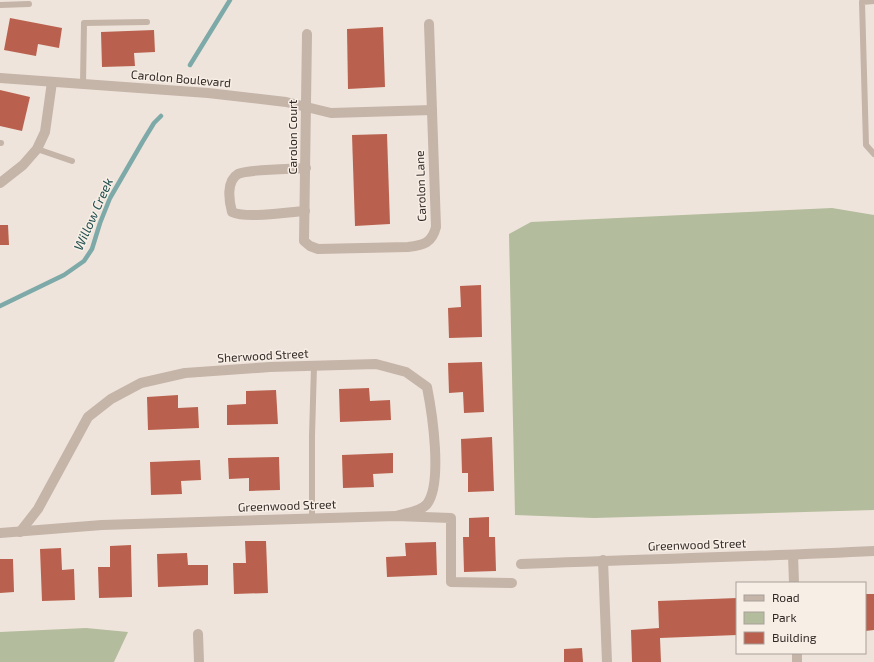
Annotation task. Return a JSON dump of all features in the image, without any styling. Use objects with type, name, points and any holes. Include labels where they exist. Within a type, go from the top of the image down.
[{"type":"street","name":"Carolon Lane","points":[[304,241],[310,246],[318,249],[408,247],[420,246],[430,240],[434,235],[436,227],[429,24]]},
{"type":"street","name":"Carolon Court","points":[[304,241],[307,34]]},
{"type":"street","name":"Carolon Boulevard","points":[[0,78],[193,92],[286,102],[331,113],[432,110]]},
{"type":"street","points":[[0,183],[23,165],[37,149],[45,132],[52,82]]},
{"type":"street","points":[[305,211],[246,215],[236,214],[232,212],[230,204],[230,183],[237,175],[247,172],[306,168]]},
{"type":"street","name":"Sherwood Street","points":[[20,532],[38,510],[88,417],[111,399],[142,383],[185,373],[314,366],[376,364],[406,372],[427,387],[432,415],[436,460],[433,492],[427,504],[417,511],[396,516]]},
{"type":"street","name":"Greenwood Street","points":[[0,534],[102,525],[396,516],[451,518],[451,582],[512,583]]},
{"type":"street","name":"Greenwood Street","points":[[521,564],[874,551]]},
{"type":"street","points":[[792,555],[794,582]]},
{"type":"street","points":[[603,560],[607,662]]},
{"type":"street","points":[[198,634],[199,662]]},
{"type":"lane","points":[[874,1],[862,1],[866,145],[874,154]]},
{"type":"lane","points":[[0,5],[29,4]]},
{"type":"lane","points":[[83,84],[84,23],[147,22]]},
{"type":"lane","points":[[37,149],[72,161]]},
{"type":"lane","points":[[312,518],[314,366]]},
{"type":"green space","points":[[832,208],[874,215],[874,510],[594,518],[515,515],[509,234],[531,222]]},
{"type":"green space","points":[[86,628],[128,632],[114,662],[0,662],[0,632]]},
{"type":"building","points":[[10,18],[62,28],[59,48],[38,44],[36,56],[4,50]]},
{"type":"building","points":[[383,27],[385,87],[348,89],[347,29]]},
{"type":"building","points":[[154,30],[155,52],[134,53],[135,66],[102,67],[101,32]]},
{"type":"building","points":[[0,90],[30,97],[22,131],[0,126]]},
{"type":"building","points":[[387,134],[390,224],[355,226],[352,135]]},
{"type":"building","points":[[0,225],[8,225],[9,245],[0,245]]},
{"type":"building","points":[[481,285],[482,337],[449,338],[448,308],[461,307],[460,286]]},
{"type":"building","points":[[482,362],[484,412],[464,413],[463,392],[449,393],[448,363]]},
{"type":"building","points":[[369,388],[370,401],[390,400],[391,420],[340,422],[339,389]]},
{"type":"building","points":[[276,390],[278,424],[227,425],[227,405],[246,404],[246,391]]},
{"type":"building","points":[[178,395],[178,408],[198,407],[199,428],[148,430],[147,397]]},
{"type":"building","points":[[492,437],[494,491],[468,492],[468,473],[462,473],[461,439]]},
{"type":"building","points":[[393,453],[393,473],[373,474],[374,487],[343,488],[342,455]]},
{"type":"building","points":[[279,457],[280,490],[249,491],[249,478],[229,479],[228,458]]},
{"type":"building","points":[[200,460],[201,480],[181,481],[182,494],[151,495],[150,462]]},
{"type":"building","points":[[489,517],[489,537],[495,537],[496,571],[464,572],[463,537],[469,537],[469,518]]},
{"type":"building","points":[[245,541],[266,541],[268,593],[234,594],[233,563],[246,563]]},
{"type":"building","points":[[436,542],[437,575],[387,577],[386,557],[406,556],[405,543]]},
{"type":"building","points":[[131,545],[132,597],[99,598],[98,567],[110,567],[110,546]]},
{"type":"building","points":[[61,548],[62,570],[74,569],[75,600],[42,601],[40,549]]},
{"type":"building","points":[[187,553],[188,565],[208,565],[208,585],[158,587],[157,554]]},
{"type":"building","points":[[0,559],[13,559],[14,592],[0,593]]},
{"type":"building","points":[[866,594],[874,594],[874,630],[866,631]]},
{"type":"building","points":[[736,598],[736,635],[660,638],[661,662],[632,662],[631,630],[659,628],[658,601]]},
{"type":"building","points":[[582,648],[583,662],[564,662],[564,649]]},
{"type":"waterway","name":"Willow Creek","points":[[190,65],[230,0]]},
{"type":"waterway","name":"Willow Creek","points":[[0,306],[64,275],[84,261],[92,249],[110,198],[154,123],[161,116]]}]
